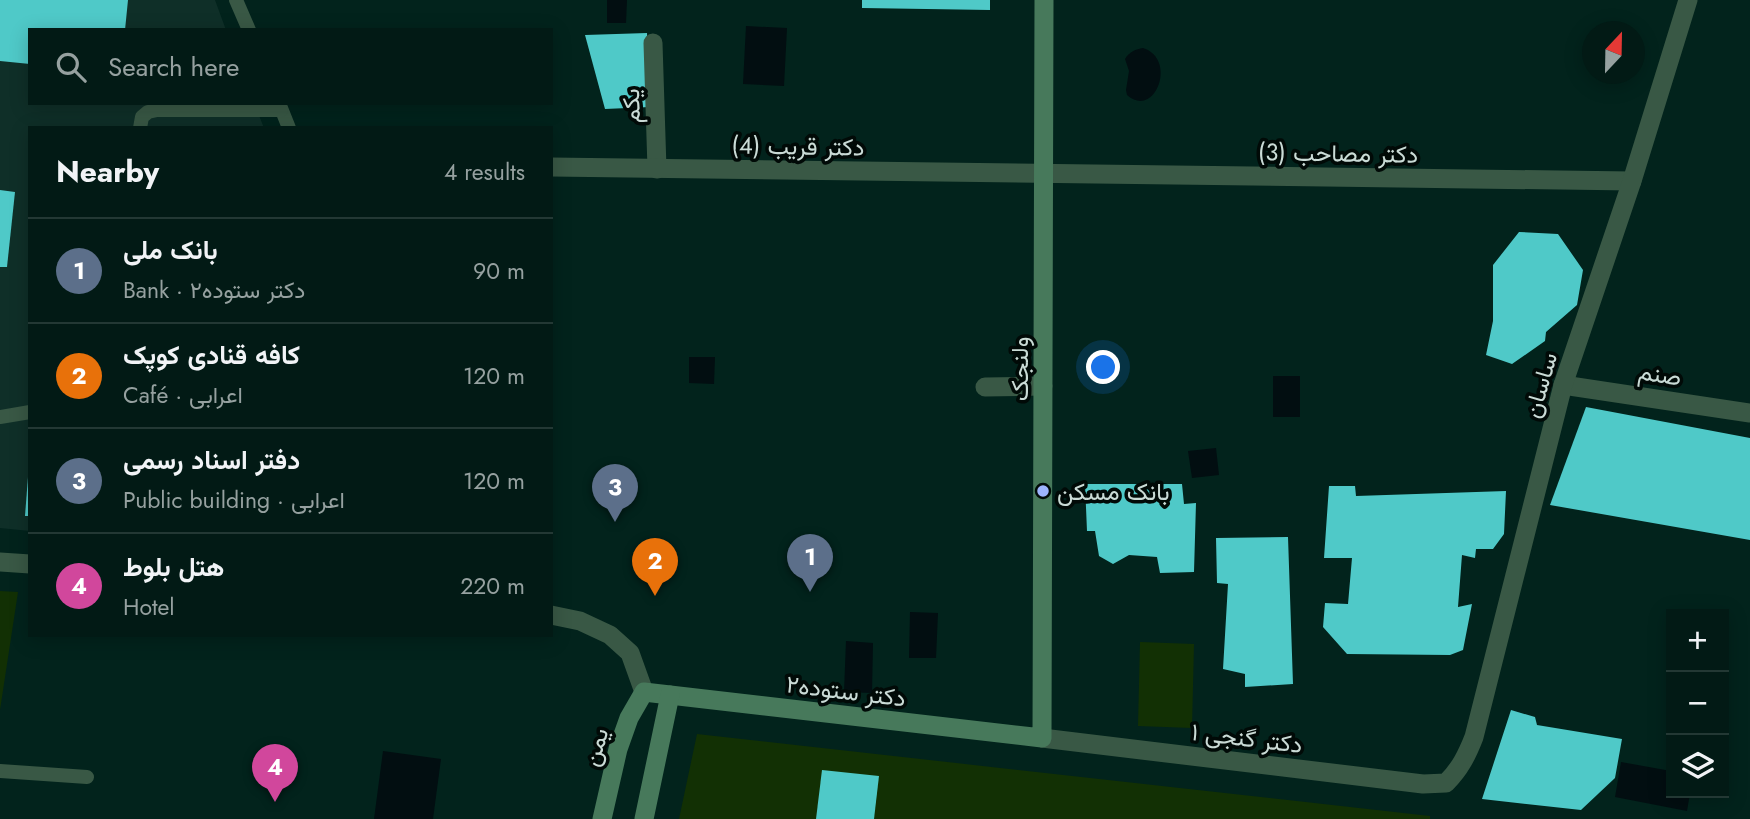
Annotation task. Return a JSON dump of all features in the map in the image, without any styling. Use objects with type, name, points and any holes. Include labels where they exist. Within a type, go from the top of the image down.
[{"type":"main road","name":"ولنجک","points":[[1042,738],[1044,0]]},
{"type":"main road","name":"دکتر ستوده۲","points":[[644,692],[1042,738]]},
{"type":"main road","name":"یمن","points":[[602,819],[618,749],[629,718],[644,692]]},
{"type":"main road","points":[[644,819],[670,695]]},
{"type":"street","name":"ساسان","points":[[1446,783],[1457,772],[1475,737],[1563,384],[1632,181],[1688,0]]},
{"type":"street","name":"یکم","points":[[653,43],[657,169]]},
{"type":"street","name":"دکتر قریب (4)","points":[[553,167],[1044,174]]},
{"type":"street","name":"دکتر مصاحب (3)","points":[[1044,174],[1632,181]]},
{"type":"street","name":"صنم","points":[[1563,384],[1750,413]]},
{"type":"street","points":[[985,387],[1043,386]]},
{"type":"street","points":[[0,562],[28,564]]},
{"type":"street","points":[[553,615],[580,621],[610,635],[630,653],[644,692]]},
{"type":"street","name":"دکتر گنجی ۱","points":[[1042,738],[1423,783],[1446,783]]},
{"type":"lane","points":[[236,0],[247,28]]},
{"type":"lane","points":[[140,126],[142,117],[157,110],[280,106],[288,126]]},
{"type":"lane","points":[[0,417],[28,412]]},
{"type":"lane","points":[[0,771],[88,777]]},
{"type":"shaded area","points":[[0,0],[215,0],[225,28],[28,28],[28,105],[255,105],[263,126],[28,126],[28,531],[0,528]]},
{"type":"shaded area","points":[[607,0],[627,0],[626,23],[607,23]]},
{"type":"shaded area","points":[[746,26],[787,28],[784,86],[743,84]]},
{"type":"shaded area","points":[[1143,48],[1154,54],[1161,74],[1154,94],[1146,100],[1137,101],[1127,95],[1129,71],[1125,59],[1133,51]]},
{"type":"shaded area","points":[[689,357],[715,357],[714,384],[689,383]]},
{"type":"shaded area","points":[[1273,376],[1300,376],[1300,417],[1273,417]]},
{"type":"shaded area","points":[[1216,448],[1219,475],[1192,478],[1188,451]]},
{"type":"shaded area","points":[[910,612],[938,613],[936,658],[909,658]]},
{"type":"shaded area","points":[[846,641],[873,643],[872,693],[844,692]]},
{"type":"shaded area","points":[[383,751],[441,759],[433,819],[374,819]]},
{"type":"shaded area","points":[[1621,762],[1666,770],[1666,798],[1689,798],[1687,811],[1615,797]]},
{"type":"green space","points":[[0,591],[18,592],[0,710]]},
{"type":"green space","points":[[1140,642],[1194,644],[1192,728],[1138,726]]},
{"type":"green space","points":[[697,734],[1430,816],[1430,819],[679,819]]},
{"type":"building","points":[[0,0],[128,0],[125,28],[28,28],[28,64],[0,61]]},
{"type":"building","points":[[862,0],[990,0],[990,10],[862,8]]},
{"type":"building","points":[[647,33],[650,107],[605,109],[585,35]]},
{"type":"building","points":[[0,190],[15,192],[7,267],[0,267]]},
{"type":"building","points":[[1519,232],[1558,234],[1583,270],[1577,305],[1546,332],[1545,341],[1512,364],[1486,355],[1493,321],[1493,265]]},
{"type":"building","points":[[1586,407],[1750,438],[1750,540],[1550,505]]},
{"type":"building","points":[[28,477],[28,516],[25,516]]},
{"type":"building","points":[[1085,484],[1182,484],[1184,504],[1196,503],[1194,572],[1160,573],[1157,557],[1129,555],[1113,564],[1099,556],[1095,531],[1087,531]]},
{"type":"building","points":[[1329,486],[1355,486],[1356,496],[1506,491],[1504,534],[1493,549],[1476,549],[1475,558],[1462,555],[1458,607],[1472,604],[1463,650],[1450,655],[1347,654],[1323,627],[1325,603],[1348,604],[1352,558],[1324,558]]},
{"type":"building","points":[[1288,537],[1293,684],[1245,687],[1245,674],[1223,669],[1228,584],[1217,583],[1216,538]]},
{"type":"building","points":[[1511,710],[1535,717],[1537,725],[1622,739],[1615,778],[1581,810],[1482,799]]},
{"type":"building","points":[[822,770],[879,776],[874,819],[816,819]]},
{"type":"place","name":"بانک مسکن","points":[[1043,491]]},
{"type":"place","name":"دفتر اسناد رسمی","points":[[615,522]]},
{"type":"place","name":"بانک ملی","points":[[810,592]]},
{"type":"place","name":"کافه قنادی کوپک","points":[[655,596]]},
{"type":"place","name":"هتل بلوط","points":[[275,802]]}]
